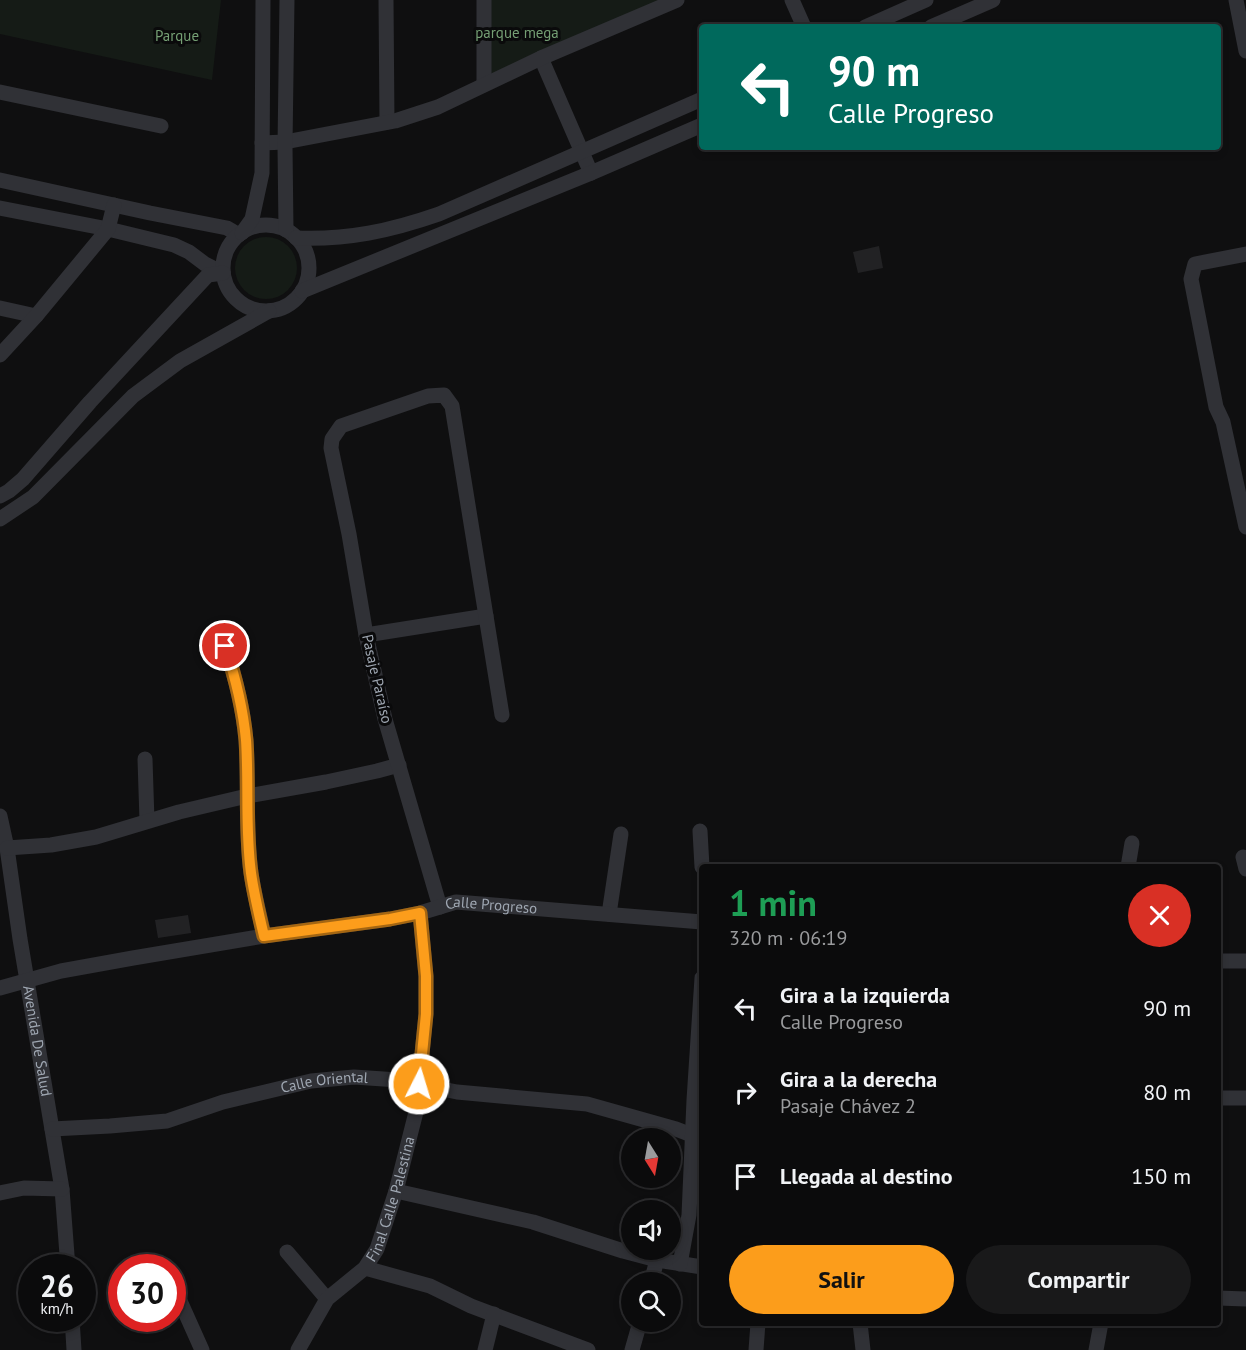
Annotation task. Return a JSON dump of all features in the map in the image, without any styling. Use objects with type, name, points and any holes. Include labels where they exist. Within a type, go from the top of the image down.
[{"type":"street","points":[[263,0],[262,173],[252,219],[229,246],[225,254],[223,273],[234,298],[250,308],[269,311]]},
{"type":"street","points":[[0,519],[33,497],[134,396],[180,361],[269,311],[287,305],[302,291],[308,272],[308,262],[305,252],[291,234],[285,142],[287,0]]},
{"type":"street","points":[[386,0],[387,122]]},
{"type":"street","points":[[484,0],[484,84]]},
{"type":"street","points":[[262,143],[285,142],[387,122],[438,108],[541,58],[677,0]]},
{"type":"street","points":[[792,0],[803,24]]},
{"type":"street","points":[[872,24],[926,0]]},
{"type":"street","points":[[938,24],[993,0]]},
{"type":"street","points":[[1236,0],[1246,51]]},
{"type":"street","points":[[541,58],[591,173]]},
{"type":"street","points":[[0,92],[161,126]]},
{"type":"street","points":[[0,180],[227,228],[241,234],[259,226],[277,227],[291,234],[326,239],[353,236],[404,226],[439,214],[699,100]]},
{"type":"street","points":[[302,291],[699,126]]},
{"type":"street","points":[[0,355],[36,316],[108,229],[114,204]]},
{"type":"street","points":[[0,207],[174,245],[223,273]]},
{"type":"street","points":[[1246,254],[1195,264],[1191,279],[1216,407],[1223,422],[1246,527]]},
{"type":"street","points":[[0,496],[23,479],[90,402],[208,275],[223,273]]},
{"type":"street","points":[[0,308],[36,316]]},
{"type":"street","name":"Pasaje Paraíso","points":[[440,907],[385,719],[366,635],[349,534],[331,448],[332,439],[341,426],[428,396],[444,395],[452,406],[486,616]]},
{"type":"street","points":[[90,402],[112,418]]},
{"type":"street","points":[[366,635],[486,616],[502,715]]},
{"type":"street","points":[[220,630],[231,663],[246,739],[251,874],[264,936]]},
{"type":"street","points":[[146,759],[147,822]]},
{"type":"street","points":[[7,848],[51,845],[96,837],[179,812],[399,765]]},
{"type":"street","name":"Avenida De Salud","points":[[0,816],[62,1189],[67,1254]]},
{"type":"street","points":[[700,831],[702,864]]},
{"type":"street","points":[[609,914],[621,834]]},
{"type":"street","points":[[1128,864],[1132,843]]},
{"type":"street","name":"Calle Progreso","points":[[0,988],[61,971],[264,936],[390,919],[456,902],[699,922]]},
{"type":"street","name":"Final Calle Palestina","points":[[298,1350],[327,1299],[365,1268],[377,1249],[396,1191],[416,1112],[426,1014],[420,913]]},
{"type":"street","points":[[1221,961],[1246,961]]},
{"type":"street","points":[[680,1264],[697,1137],[699,1073]]},
{"type":"street","name":"Calle Oriental","points":[[52,1130],[167,1121],[223,1102],[311,1081],[354,1077],[398,1080],[457,1092],[587,1104],[650,1121],[697,1137]]},
{"type":"street","points":[[1221,1098],[1246,1098]]},
{"type":"street","points":[[0,1193],[24,1188],[62,1189]]},
{"type":"street","points":[[396,1191],[533,1222],[621,1250]]},
{"type":"street","points":[[287,1252],[327,1299]]},
{"type":"street","points":[[654,1272],[657,1260],[699,1267]]},
{"type":"street","points":[[365,1268],[430,1286],[471,1306],[588,1350]]},
{"type":"street","points":[[1221,1298],[1246,1299]]},
{"type":"street","points":[[186,1314],[202,1350]]},
{"type":"street","points":[[485,1350],[494,1314]]},
{"type":"street","points":[[756,1350],[758,1326]]},
{"type":"street","points":[[860,1326],[863,1350]]},
{"type":"street","points":[[1096,1350],[1100,1326]]},
{"type":"street","points":[[73,1332],[74,1350]]},
{"type":"street","points":[[632,1350],[637,1332]]},
{"type":"green space","name":"Parque","points":[[0,0],[221,0],[212,80],[0,34]]},
{"type":"green space","name":"parque mega","points":[[484,0],[677,0],[484,84]]},
{"type":"green space","points":[[266,237],[288,246],[297,268],[288,290],[266,299],[244,290],[235,268],[244,246]]},
{"type":"building","points":[[879,246],[883,268],[858,273],[853,252]]},
{"type":"building","points":[[188,915],[191,933],[158,938],[155,920]]},
{"type":"route","points":[[225,646],[231,663],[246,739],[251,874],[264,936],[420,913],[426,976],[426,1014],[419,1084]]}]
